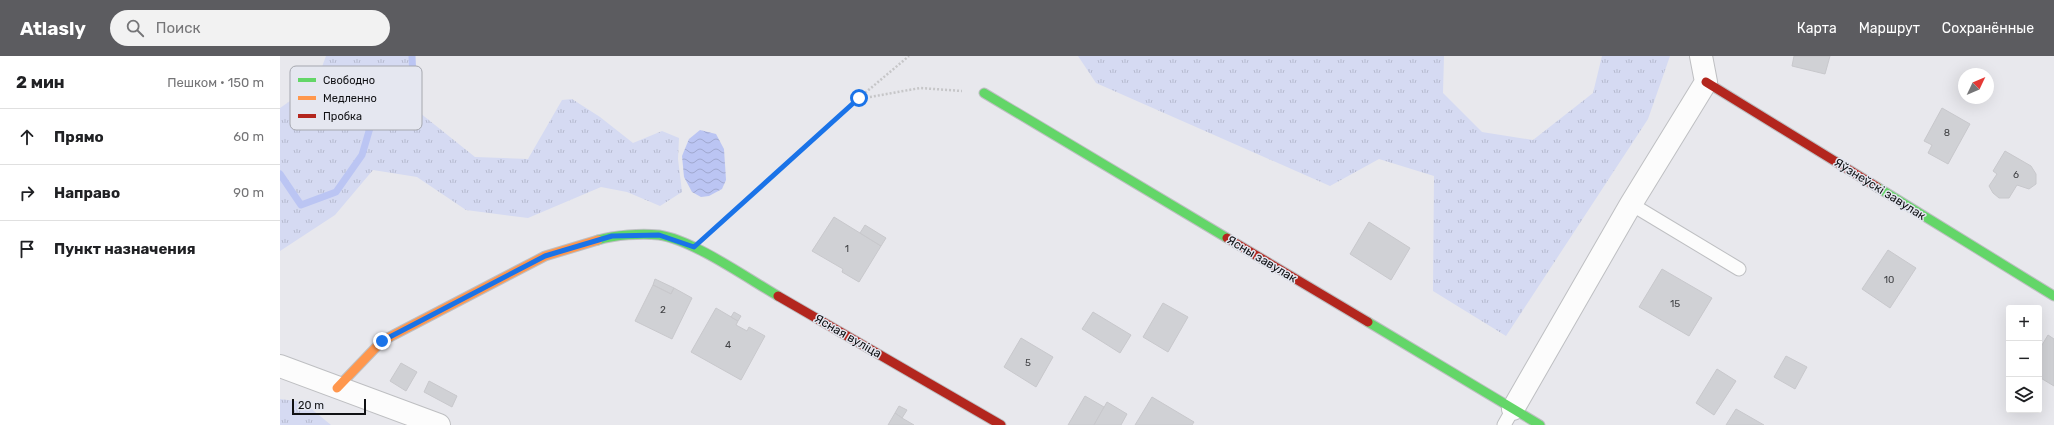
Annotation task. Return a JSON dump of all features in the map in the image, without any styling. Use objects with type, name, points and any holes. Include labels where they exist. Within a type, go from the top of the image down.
[{"type":"street","points":[[1508,417],[1631,204],[1706,82],[1701,56]]},
{"type":"street","name":"Яўзнеўскі завулак","points":[[1706,82],[2054,296]]},
{"type":"street","name":"Ясны завулак","points":[[984,93],[1508,417],[1540,425]]},
{"type":"street","name":"Ясная вуліца","points":[[337,388],[382,341],[545,256],[612,236],[659,235],[694,247],[1001,425]]},
{"type":"street","points":[[280,366],[439,425]]},
{"type":"lane","points":[[1631,204],[1739,269]]},
{"type":"path","points":[[694,247],[859,98],[909,56]]},
{"type":"path","points":[[859,98],[920,88],[984,93]]},
{"type":"green space","points":[[326,56],[409,56],[411,66],[322,66]]},
{"type":"green space","points":[[1078,56],[1444,56],[1443,93],[1482,132],[1533,140],[1593,93],[1602,56],[1670,56],[1648,119],[1506,336],[1433,291],[1434,176],[1379,159],[1330,186],[1096,83]]},
{"type":"green space","points":[[572,99],[600,117],[633,143],[662,131],[679,138],[678,159],[682,192],[660,206],[627,192],[601,187],[528,218],[466,210],[417,177],[373,170],[335,215],[280,251],[280,108],[290,101],[290,130],[422,130],[422,115],[475,157],[528,159],[562,100]]},
{"type":"green space","points":[[280,399],[303,402],[331,425],[280,425]]},
{"type":"water","points":[[700,130],[716,134],[724,149],[726,180],[722,189],[709,196],[701,197],[692,192],[684,177],[682,156],[689,139]]},
{"type":"building","points":[[1794,56],[1830,56],[1825,74],[1792,66]]},
{"type":"building","points":[[1942,108],[1970,124],[1948,164],[1928,153],[1932,145],[1924,141]]},
{"type":"building","points":[[2005,151],[2031,166],[2036,174],[2036,184],[2029,189],[2017,185],[2009,198],[1999,198],[1993,193],[1989,186],[1997,174],[1993,171]]},
{"type":"building","points":[[834,217],[881,246],[859,282],[842,272],[843,269],[812,251]]},
{"type":"building","points":[[1369,222],[1410,248],[1391,280],[1350,254]]},
{"type":"building","points":[[865,225],[886,238],[881,246],[860,233]]},
{"type":"building","points":[[1888,250],[1916,268],[1890,308],[1862,289]]},
{"type":"building","points":[[1662,269],[1712,298],[1689,336],[1639,307]]},
{"type":"building","points":[[655,279],[674,288],[671,294],[653,285]]},
{"type":"building","points":[[653,285],[671,294],[674,288],[692,298],[672,339],[635,321]]},
{"type":"building","points":[[1163,303],[1188,317],[1168,352],[1143,337]]},
{"type":"building","points":[[716,308],[738,321],[736,325],[747,331],[749,327],[765,336],[741,380],[691,352]]},
{"type":"building","points":[[734,312],[741,316],[738,321],[731,317]]},
{"type":"building","points":[[1093,312],[1131,335],[1120,353],[1082,329]]},
{"type":"building","points":[[2048,335],[2054,339],[2054,386],[2042,379],[2042,345]]},
{"type":"building","points":[[1021,338],[1053,357],[1036,387],[1004,367]]},
{"type":"building","points":[[1786,356],[1807,367],[1795,389],[1774,377]]},
{"type":"building","points":[[401,363],[417,372],[406,391],[390,381]]},
{"type":"building","points":[[1717,369],[1736,381],[1714,415],[1696,403]]},
{"type":"building","points":[[429,381],[457,396],[452,407],[424,392]]},
{"type":"building","points":[[1085,396],[1104,407],[1094,425],[1068,425]]},
{"type":"building","points":[[1152,397],[1194,422],[1192,425],[1135,425]]},
{"type":"building","points":[[1107,402],[1127,414],[1121,425],[1094,425]]},
{"type":"building","points":[[899,406],[907,410],[902,418],[895,413]]},
{"type":"building","points":[[1736,409],[1764,425],[1726,425]]},
{"type":"building","points":[[895,413],[902,418],[914,425],[888,425]]},
{"type":"waterway","points":[[412,56],[412,66]]},
{"type":"waterway","points":[[280,174],[301,205],[336,192],[362,155],[369,130]]},
{"type":"traffic: fast","points":[[984,93],[1227,238]]},
{"type":"traffic: fast","points":[[1877,187],[2054,296]]},
{"type":"traffic: fast","points":[[598,240],[636,234],[652,234],[673,238],[688,244],[736,270],[778,296]]},
{"type":"traffic: fast","points":[[1368,322],[1540,425]]},
{"type":"traffic: slow","points":[[337,388],[382,341],[545,256],[598,240]]},
{"type":"traffic: jam","points":[[1706,82],[1877,187]]},
{"type":"traffic: jam","points":[[1227,238],[1368,322]]},
{"type":"traffic: jam","points":[[778,296],[1001,425]]},
{"type":"route","points":[[382,341],[545,256],[612,236],[659,235],[694,247],[859,98]]}]
